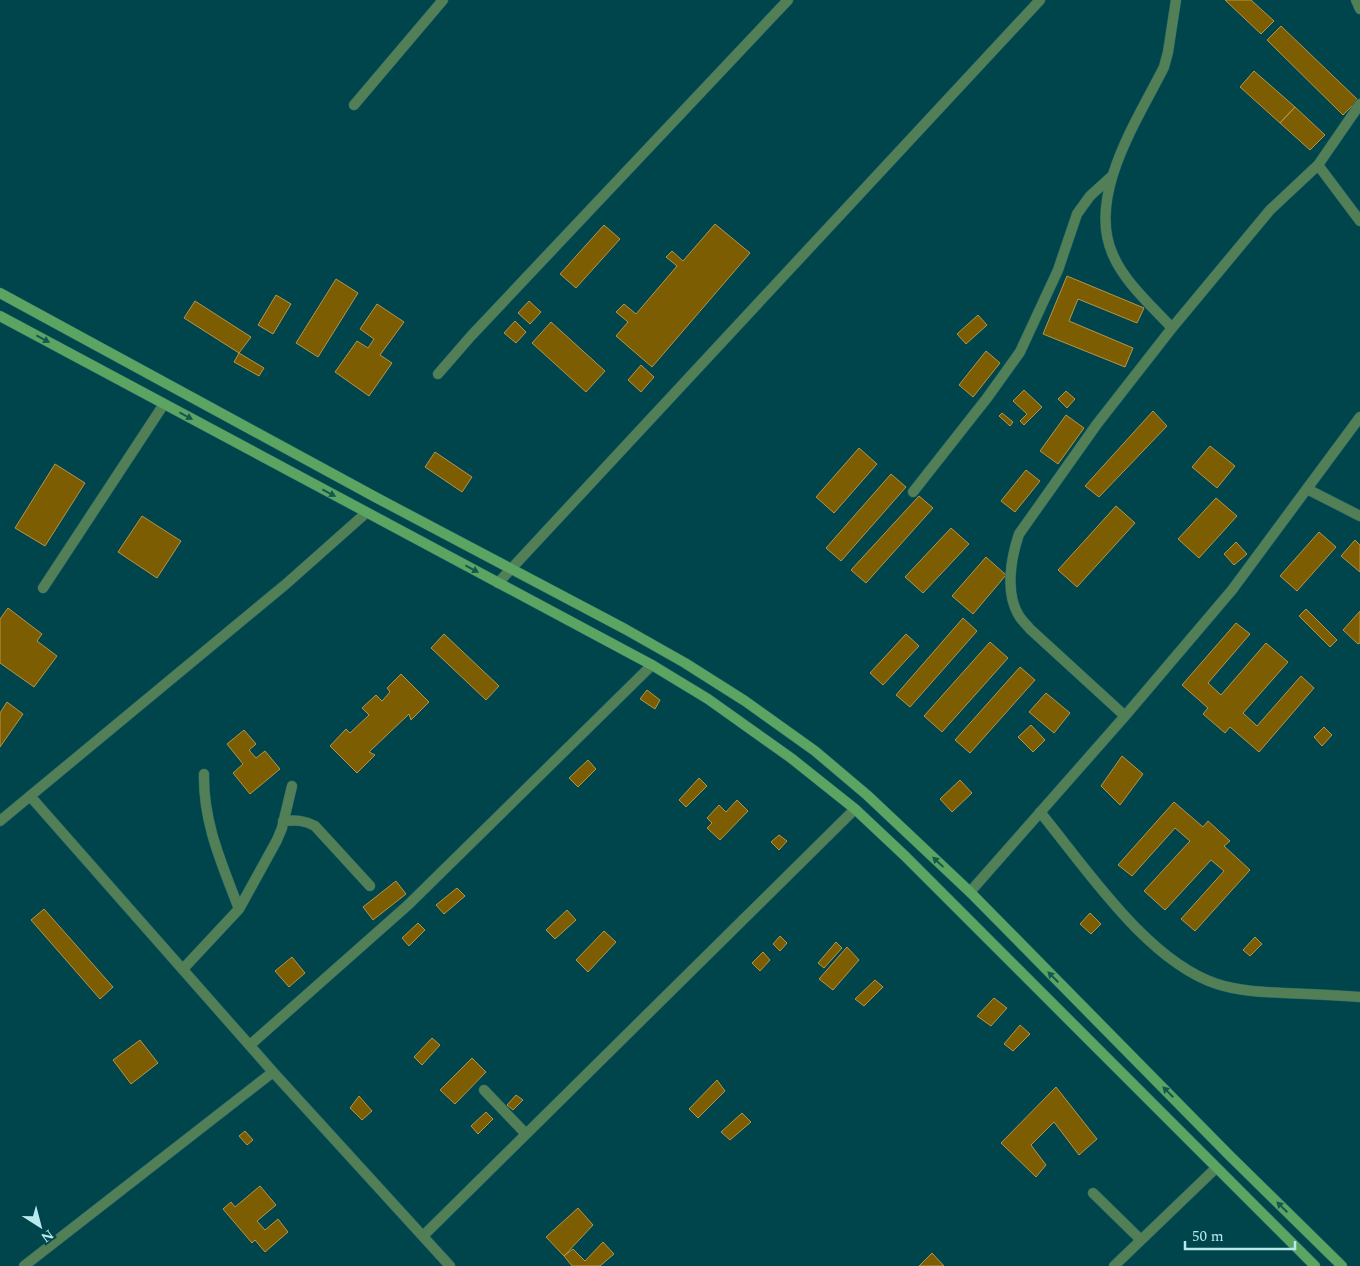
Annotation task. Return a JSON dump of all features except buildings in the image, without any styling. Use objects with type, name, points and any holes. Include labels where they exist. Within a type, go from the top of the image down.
[{"type":"main road","points":[[0,293],[377,498],[685,662],[745,701],[815,752],[867,795],[970,892],[1222,1148],[1342,1266]]},
{"type":"main road","points":[[0,316],[652,665],[708,699],[750,728],[855,808],[1315,1266]]},
{"type":"street","points":[[354,104],[444,0]]},
{"type":"street","points":[[438,374],[471,336],[788,0]]},
{"type":"street","points":[[498,583],[1040,0]]},
{"type":"street","points":[[1172,328],[1127,279],[1113,256],[1106,234],[1104,214],[1112,176],[1120,155],[1164,67],[1176,0]]},
{"type":"street","points":[[1356,0],[1360,9]]},
{"type":"street","points":[[1125,716],[1030,629],[1018,614],[1011,596],[1012,553],[1019,534],[1097,424],[1172,328],[1270,210],[1318,166],[1360,104]]},
{"type":"street","points":[[1318,166],[1360,222]]},
{"type":"street","points":[[913,492],[987,398],[1020,352],[1058,270],[1077,214],[1090,196],[1112,176]]},
{"type":"street","points":[[43,588],[164,404]]},
{"type":"street","points":[[970,892],[1125,716],[1232,590],[1360,417]]},
{"type":"street","points":[[1307,489],[1360,516]]},
{"type":"street","points":[[0,821],[286,584],[366,513]]},
{"type":"street","points":[[250,1045],[408,905],[652,665]]},
{"type":"street","points":[[204,774],[205,807],[213,841],[239,909]]},
{"type":"street","points":[[183,969],[239,909],[277,840],[284,821],[292,786]]},
{"type":"street","points":[[30,796],[273,1072],[450,1266]]},
{"type":"street","points":[[423,1236],[855,808]]},
{"type":"street","points":[[1040,812],[1128,919],[1165,955],[1193,974],[1218,984],[1252,991],[1360,997]]},
{"type":"street","points":[[284,821],[298,820],[315,826],[370,886]]},
{"type":"street","points":[[24,1266],[273,1072]]},
{"type":"street","points":[[484,1090],[526,1134]]},
{"type":"street","points":[[1114,1266],[1216,1168]]},
{"type":"street","points":[[1093,1193],[1141,1240]]}]
